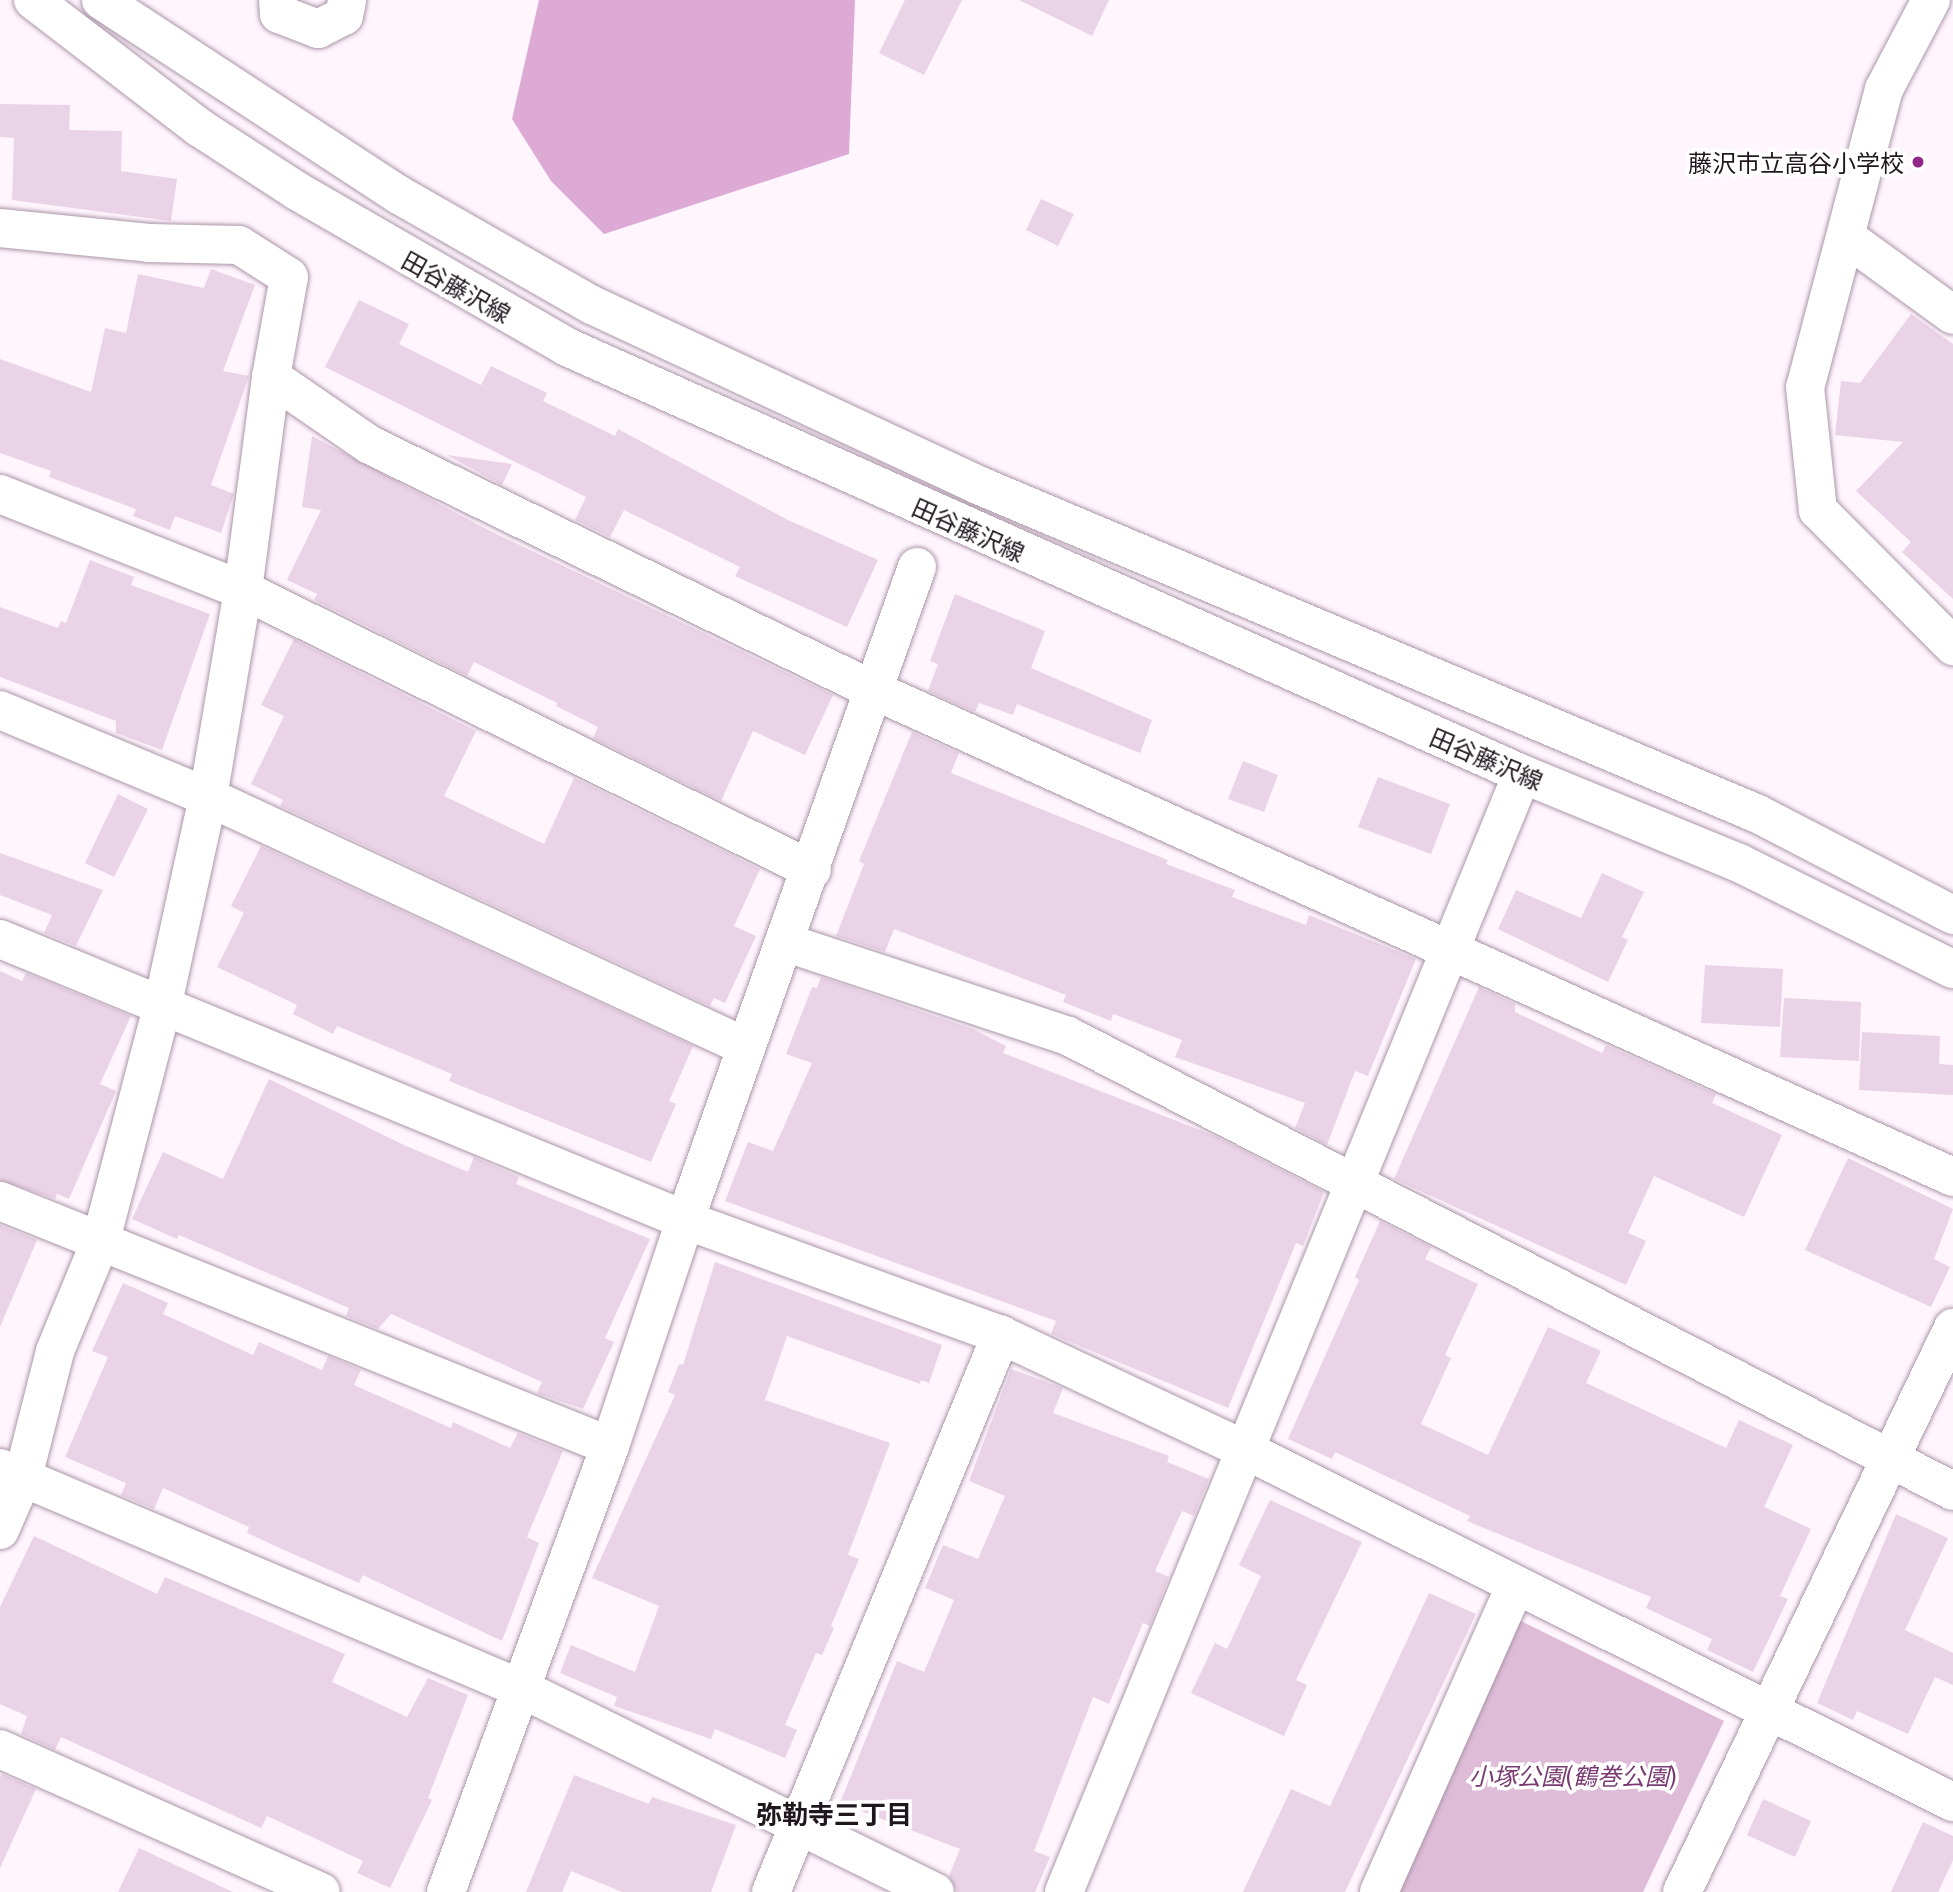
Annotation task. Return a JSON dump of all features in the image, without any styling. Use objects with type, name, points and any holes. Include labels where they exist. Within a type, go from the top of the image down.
[{"type":"street","name":"田谷藤沢線","points":[[33,0],[200,128],[286,184],[375,240],[567,347],[1522,774],[1740,863],[1953,969]]},
{"type":"street","name":"田谷藤沢線","points":[[101,0],[399,195],[592,304],[978,485],[1758,814],[1953,915]]},
{"type":"street","points":[[278,0],[279,14],[318,29],[344,16],[347,0]]},
{"type":"street","points":[[1931,0],[1884,89],[1805,387],[1818,510],[1953,646]]},
{"type":"street","points":[[0,228],[149,243],[239,245],[289,276],[271,377],[243,590],[208,797],[162,1008],[101,1240],[55,1351],[12,1473],[0,1530]]},
{"type":"street","points":[[1846,237],[1953,315]]},
{"type":"street","points":[[271,377],[370,444],[873,690],[1953,1177]]},
{"type":"street","points":[[0,494],[243,590],[812,870]]},
{"type":"street","points":[[446,1892],[610,1446],[685,1220],[812,870],[917,566]]},
{"type":"street","points":[[0,710],[208,797],[746,1047]]},
{"type":"street","points":[[1064,1892],[1522,774]]},
{"type":"street","points":[[0,939],[162,1008],[685,1220],[1001,1335],[1245,1450],[1953,1802]]},
{"type":"street","points":[[784,942],[1068,1036],[1953,1491]]},
{"type":"street","points":[[0,1201],[610,1446]]},
{"type":"street","points":[[1682,1892],[1953,1328]]},
{"type":"street","points":[[771,1892],[1001,1335]]},
{"type":"street","points":[[12,1473],[522,1689],[935,1892]]},
{"type":"street","points":[[1379,1892],[1516,1586]]},
{"type":"street","points":[[0,1749],[321,1892]]},
{"type":"green space","name":"小塚公園(鶴巻公園)","points":[[1517,1619],[1724,1721],[1643,1892],[1399,1892]]},
{"type":"shaded area","points":[[539,0],[855,0],[849,154],[604,234],[551,181],[512,119]]},
{"type":"building","points":[[905,0],[962,0],[924,75],[879,53]]},
{"type":"building","points":[[1019,0],[1109,0],[1092,36]]},
{"type":"building","points":[[0,104],[70,105],[69,130],[122,131],[121,171],[177,179],[171,221],[12,200],[14,138],[0,137]]},
{"type":"building","points":[[1041,199],[1074,214],[1058,246],[1026,230]]},
{"type":"building","points":[[211,269],[255,285],[223,371],[249,376],[211,485],[234,494],[221,533],[175,516],[170,530],[133,516],[136,509],[49,477],[51,471],[0,453],[0,359],[91,392],[105,328],[126,333],[138,274],[204,288]]},
{"type":"building","points":[[359,300],[409,324],[399,344],[481,385],[491,366],[547,393],[543,401],[615,436],[618,429],[788,520],[878,560],[847,627],[735,576],[740,567],[624,510],[610,537],[575,520],[586,497],[325,367]]},
{"type":"building","points":[[1911,314],[1953,344],[1953,599],[1902,552],[1911,542],[1856,491],[1903,442],[1835,435],[1841,381],[1860,383]]},
{"type":"building","points":[[312,436],[490,531],[833,695],[805,755],[753,731],[721,801],[593,738],[598,727],[556,706],[557,703],[474,662],[467,676],[314,600],[317,594],[287,580],[321,510],[302,507]]},
{"type":"building","points":[[447,455],[512,464],[502,485]]},
{"type":"building","points":[[90,560],[134,577],[131,585],[210,614],[162,750],[116,733],[116,721],[0,677],[0,607],[58,628],[61,621],[66,623]]},
{"type":"building","points":[[955,594],[1045,631],[1031,668],[1152,720],[1140,753],[1017,704],[1013,715],[979,703],[975,712],[928,691],[938,664],[930,661]]},
{"type":"building","points":[[294,639],[476,731],[444,796],[544,844],[574,778],[760,869],[734,926],[756,936],[725,1003],[714,998],[710,1006],[280,806],[283,800],[251,784],[284,716],[261,705]]},
{"type":"building","points":[[912,732],[959,753],[951,773],[1168,860],[1166,864],[1235,890],[1232,897],[1306,925],[1309,915],[1416,959],[1368,1076],[1355,1071],[1327,1145],[1295,1128],[1305,1103],[1175,1057],[1182,1040],[1113,1014],[1111,1021],[1063,1002],[1066,995],[894,929],[885,952],[836,936],[864,864],[859,861]]},
{"type":"building","points":[[1243,761],[1278,775],[1264,812],[1228,799]]},
{"type":"building","points":[[1378,777],[1450,804],[1431,854],[1358,827]]},
{"type":"building","points":[[118,794],[148,809],[114,877],[85,863]]},
{"type":"building","points":[[261,846],[693,1046],[669,1101],[676,1104],[651,1162],[449,1081],[452,1074],[337,1026],[333,1034],[293,1014],[297,1005],[217,967],[244,913],[231,906]]},
{"type":"building","points":[[0,853],[103,890],[76,946],[44,933],[52,915],[0,895]]},
{"type":"building","points":[[1602,873],[1644,892],[1622,937],[1628,940],[1608,982],[1498,929],[1516,890],[1581,918]]},
{"type":"building","points":[[1705,965],[1783,969],[1780,1027],[1701,1023]]},
{"type":"building","points":[[0,971],[22,981],[26,973],[131,1016],[100,1084],[116,1091],[69,1199],[57,1194],[55,1199],[0,1180]]},
{"type":"building","points":[[821,977],[973,1029],[1006,1046],[1003,1053],[1215,1136],[1324,1192],[1303,1246],[1296,1243],[1228,1408],[1051,1334],[1056,1321],[725,1201],[748,1142],[773,1151],[812,1063],[786,1054],[812,987],[817,988]]},
{"type":"building","points":[[1479,987],[1515,1004],[1515,1012],[1602,1053],[1606,1045],[1716,1094],[1712,1103],[1782,1135],[1744,1217],[1654,1176],[1628,1233],[1646,1241],[1626,1285],[1394,1179]]},
{"type":"building","points":[[1784,998],[1861,1002],[1859,1061],[1780,1057]]},
{"type":"building","points":[[1862,1032],[1940,1036],[1939,1064],[1953,1065],[1953,1095],[1859,1090]]},
{"type":"building","points":[[269,1079],[404,1145],[468,1172],[474,1157],[519,1177],[516,1184],[650,1239],[605,1338],[614,1342],[583,1409],[537,1393],[542,1382],[391,1314],[378,1329],[346,1316],[349,1308],[179,1235],[177,1239],[132,1219],[163,1152],[223,1179]]},
{"type":"building","points":[[1848,1158],[1953,1209],[1934,1259],[1950,1267],[1931,1307],[1805,1250]]},
{"type":"building","points":[[1380,1221],[1431,1247],[1425,1259],[1478,1284],[1445,1355],[1451,1358],[1421,1424],[1488,1455],[1548,1327],[1601,1351],[1586,1383],[1726,1448],[1739,1420],[1793,1445],[1764,1507],[1811,1529],[1780,1596],[1788,1599],[1753,1672],[1707,1650],[1712,1639],[1646,1608],[1651,1597],[1467,1521],[1470,1516],[1335,1452],[1332,1459],[1288,1439],[1359,1280],[1355,1277]]},
{"type":"building","points":[[0,1225],[37,1240],[0,1327]]},
{"type":"building","points":[[715,1262],[942,1345],[929,1383],[921,1380],[920,1384],[787,1336],[765,1400],[890,1443],[848,1555],[859,1559],[831,1626],[834,1628],[822,1655],[816,1653],[785,1725],[797,1730],[785,1758],[715,1729],[711,1739],[614,1706],[617,1697],[560,1673],[571,1645],[635,1672],[659,1606],[592,1578],[675,1395],[668,1392],[679,1364],[683,1365]]},
{"type":"building","points":[[123,1283],[168,1303],[163,1314],[253,1355],[259,1342],[322,1370],[328,1356],[361,1370],[354,1385],[451,1428],[453,1422],[510,1448],[518,1433],[563,1451],[527,1537],[539,1543],[502,1641],[363,1575],[359,1583],[291,1553],[247,1533],[249,1527],[163,1488],[154,1509],[121,1495],[126,1483],[65,1457],[108,1357],[92,1351]]},
{"type":"building","points":[[1011,1369],[1063,1388],[1053,1413],[1169,1456],[1167,1462],[1209,1479],[1194,1516],[1182,1511],[1155,1571],[1169,1577],[1150,1626],[1143,1623],[1109,1704],[1093,1697],[1034,1851],[1050,1857],[1035,1892],[957,1892],[949,1876],[960,1849],[840,1803],[897,1661],[924,1672],[954,1600],[925,1588],[943,1545],[978,1559],[1005,1496],[969,1481]]},
{"type":"building","points":[[1270,1500],[1362,1542],[1296,1680],[1307,1685],[1284,1736],[1191,1693],[1215,1643],[1227,1649],[1261,1576],[1239,1565]]},
{"type":"building","points":[[1896,1514],[1948,1538],[1905,1630],[1953,1653],[1953,1685],[1935,1677],[1908,1734],[1857,1711],[1853,1720],[1817,1703]]},
{"type":"building","points":[[34,1536],[157,1594],[165,1577],[345,1654],[332,1682],[407,1717],[428,1678],[468,1695],[428,1798],[432,1800],[390,1888],[357,1873],[363,1861],[267,1816],[261,1828],[61,1737],[55,1750],[21,1734],[27,1716],[0,1704],[0,1607]]},
{"type":"building","points":[[1429,1593],[1476,1614],[1345,1892],[1243,1892],[1291,1789],[1330,1806]]},
{"type":"building","points":[[2,1774],[36,1789],[0,1868],[0,1777]]},
{"type":"building","points":[[574,1775],[649,1804],[652,1797],[736,1825],[711,1892],[622,1892],[571,1871],[562,1892],[526,1892]]},
{"type":"building","points":[[1763,1799],[1811,1821],[1795,1857],[1747,1835]]},
{"type":"building","points":[[1923,1822],[1953,1836],[1953,1860],[1938,1892],[1891,1892]]},
{"type":"building","points":[[139,1848],[233,1892],[118,1892]]},
{"type":"place","name":"藤沢市立高谷小学校","points":[[1918,162]]},
{"type":"district","name":"弥勒寺三丁目","points":[[834,1813]]}]
